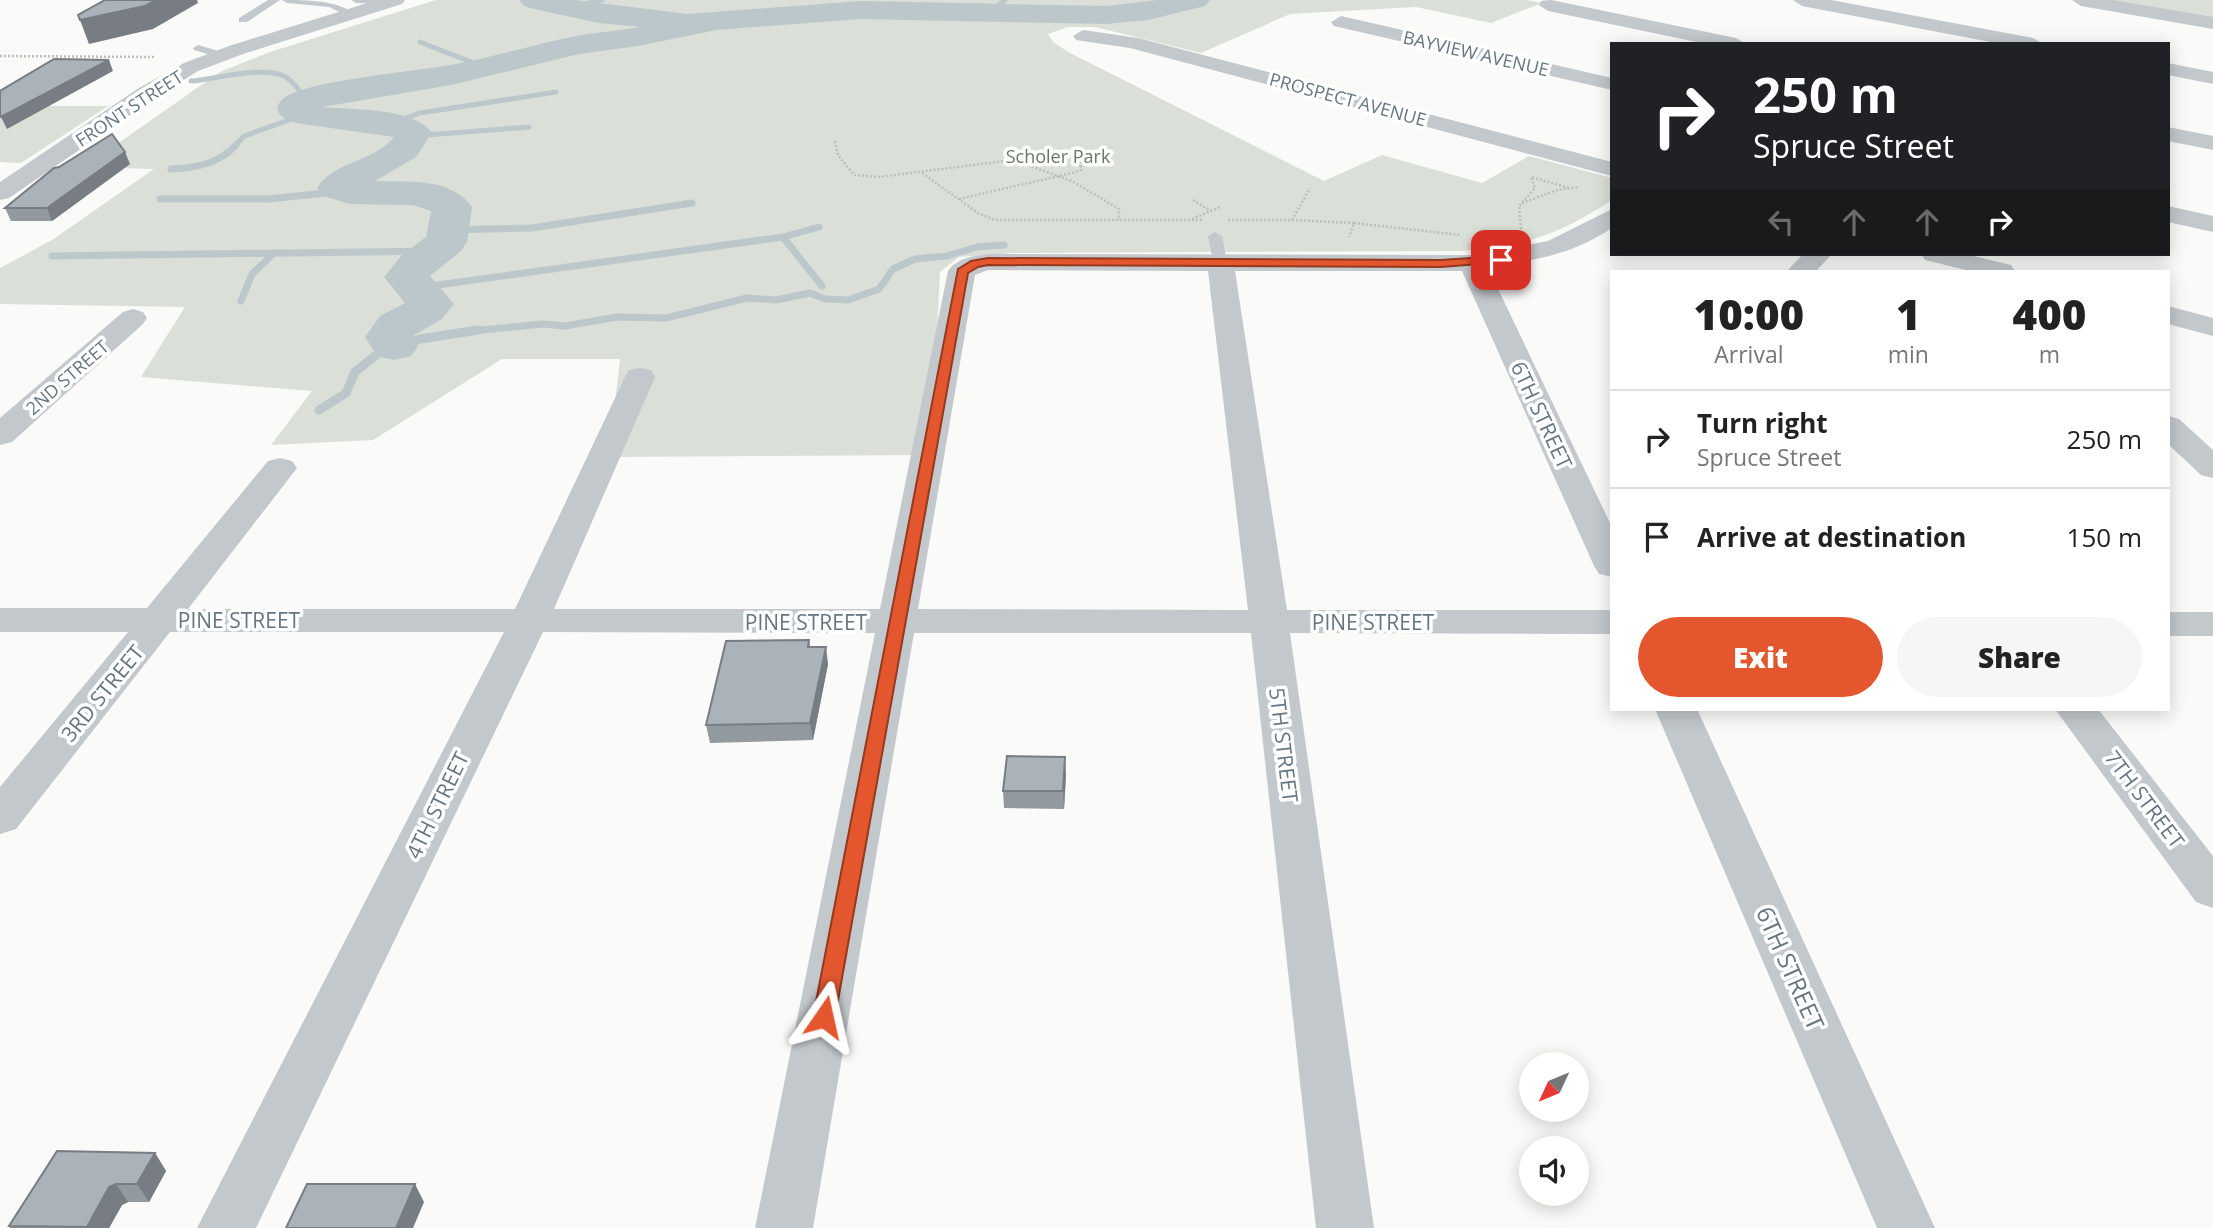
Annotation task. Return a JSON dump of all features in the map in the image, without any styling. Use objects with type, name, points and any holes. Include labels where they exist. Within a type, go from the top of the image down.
[{"type":"street","points":[[1802,0],[2023,42]]},
{"type":"street","points":[[2081,0],[2213,23]]},
{"type":"street","name":"FRONT STREET","points":[[0,193],[211,49],[353,7],[394,1]]},
{"type":"street","points":[[1548,5],[1726,42]]},
{"type":"street","points":[[1882,38],[1929,7]]},
{"type":"street","name":"BAYVIEW AVENUE","points":[[1341,22],[1610,85]]},
{"type":"street","name":"PROSPECT AVENUE","points":[[1083,36],[1131,42],[1610,168]]},
{"type":"street","points":[[2170,69],[2213,78]]},
{"type":"street","points":[[2170,134],[2213,143]]},
{"type":"street","points":[[2170,214],[2213,224]]},
{"type":"street","points":[[784,1228],[962,271],[969,266],[988,262],[1217,249],[1555,248],[1579,238],[1610,218]]},
{"type":"street","name":"5TH STREET","points":[[1217,249],[1269,622],[1345,1228]]},
{"type":"street","name":"6TH STREET","points":[[1469,249],[1610,562]]},
{"type":"street","points":[[1801,270],[1817,256]]},
{"type":"street","points":[[1942,256],[1997,270]]},
{"type":"street","points":[[2170,316],[2213,327]]},
{"type":"street","name":"2ND STREET","points":[[0,435],[133,318]]},
{"type":"street","name":"4TH STREET","points":[[226,1228],[529,621],[640,377]]},
{"type":"street","points":[[2170,428],[2213,468]]},
{"type":"street","name":"3RD STREET","points":[[0,818],[279,468]]},
{"type":"street","name":"PINE STREET","points":[[0,620],[1610,622]]},
{"type":"street","points":[[2170,624],[2213,624]]},
{"type":"street","name":"6TH STREET","points":[[1677,711],[1906,1228]]},
{"type":"street","name":"7TH STREET","points":[[2078,711],[2213,890]]},
{"type":"lane","points":[[243,20],[275,0]]},
{"type":"lane","points":[[287,0],[353,7]]},
{"type":"path","points":[[0,56],[185,58],[211,49]]},
{"type":"path","points":[[835,141],[838,155],[854,176],[922,173],[1013,160],[1032,164],[1072,180],[1119,209],[1119,220]]},
{"type":"path","points":[[958,199],[1081,170],[1080,160],[1091,157]]},
{"type":"path","points":[[922,173],[978,213],[995,220],[1204,220]]},
{"type":"path","points":[[1531,177],[1569,188],[1522,203],[1524,196],[1535,188],[1531,177]]},
{"type":"path","points":[[1292,220],[1310,188]]},
{"type":"path","points":[[1535,188],[1550,193]]},
{"type":"path","points":[[1193,200],[1210,210]]},
{"type":"path","points":[[1191,220],[1220,207]]},
{"type":"path","points":[[1217,220],[1354,223],[1469,249]]},
{"type":"path","points":[[1349,237],[1354,223]]},
{"type":"green space","name":"Scholer Park","points":[[436,0],[1527,0],[1542,3],[1491,23],[1416,7],[1290,14],[1201,53],[1095,27],[1068,27],[1048,34],[1053,42],[1070,53],[1324,181],[1382,155],[1482,183],[1529,156],[1610,177],[1610,201],[1575,222],[1539,237],[1502,246],[1459,251],[1014,253],[959,257],[940,272],[931,455],[609,457],[620,359],[502,359],[373,440],[271,445],[312,391],[141,377],[185,307],[0,304],[0,268],[52,240],[154,169],[84,167],[220,72],[270,52]]},
{"type":"green space","points":[[2081,0],[2213,0],[2213,23]]},
{"type":"green space","points":[[0,106],[108,106],[21,163],[0,162]]},
{"type":"building","points":[[105,0],[156,0],[145,6],[80,20],[78,15]]},
{"type":"building","points":[[54,59],[109,60],[1,117],[0,91]]},
{"type":"building","points":[[112,134],[125,152],[47,208],[5,208],[54,168]]},
{"type":"building","points":[[809,640],[808,647],[826,647],[810,723],[706,725],[726,641]]},
{"type":"building","points":[[1007,756],[1065,757],[1063,791],[1003,791]]},
{"type":"building","points":[[57,1151],[155,1153],[137,1184],[116,1184],[109,1187],[87,1227],[9,1226]]},
{"type":"building","points":[[307,1184],[415,1184],[396,1228],[286,1228]]},
{"type":"waterway","points":[[534,0],[599,14],[687,23],[861,10],[1106,15],[1148,11],[1195,0]]},
{"type":"waterway","points":[[565,9],[602,0]]},
{"type":"waterway","points":[[988,13],[1005,0]]},
{"type":"waterway","points":[[394,346],[388,337],[392,330],[431,304],[406,277],[418,263],[446,242],[452,207],[441,199],[428,195],[350,192],[337,188],[340,183],[394,157],[410,142],[414,133],[399,125],[308,116],[295,112],[295,106],[306,100],[363,88],[451,75],[579,45],[638,37],[711,22]]},
{"type":"waterway","points":[[420,42],[486,68]]},
{"type":"waterway","points":[[191,81],[251,73],[274,73],[290,80],[306,100]]},
{"type":"waterway","points":[[388,124],[420,113],[556,92]]},
{"type":"waterway","points":[[235,146],[244,136],[303,115]]},
{"type":"waterway","points":[[413,136],[529,127]]},
{"type":"waterway","points":[[171,169],[206,164],[222,157],[235,146]]},
{"type":"waterway","points":[[160,199],[268,199],[345,191]]},
{"type":"waterway","points":[[449,230],[532,228],[692,203]]},
{"type":"waterway","points":[[783,237],[819,227]]},
{"type":"waterway","points":[[416,288],[783,237]]},
{"type":"waterway","points":[[783,237],[822,286]]},
{"type":"waterway","points":[[473,331],[543,324],[565,326],[617,317],[666,318],[747,298],[776,300],[810,293],[825,299],[848,300],[879,289],[893,269],[915,259],[947,256],[977,247],[1004,245]]},
{"type":"waterway","points":[[274,253],[437,251]]},
{"type":"waterway","points":[[52,256],[274,253]]},
{"type":"waterway","points":[[241,301],[252,274],[274,253]]},
{"type":"waterway","points":[[473,331],[478,330]]},
{"type":"waterway","points":[[319,410],[346,393],[355,372],[380,352],[420,339],[473,331]]},
{"type":"waterway","points":[[460,332],[473,331]]},
{"type":"route","points":[[824,1017],[962,271],[969,266],[988,262],[1441,264],[1501,260]]}]
